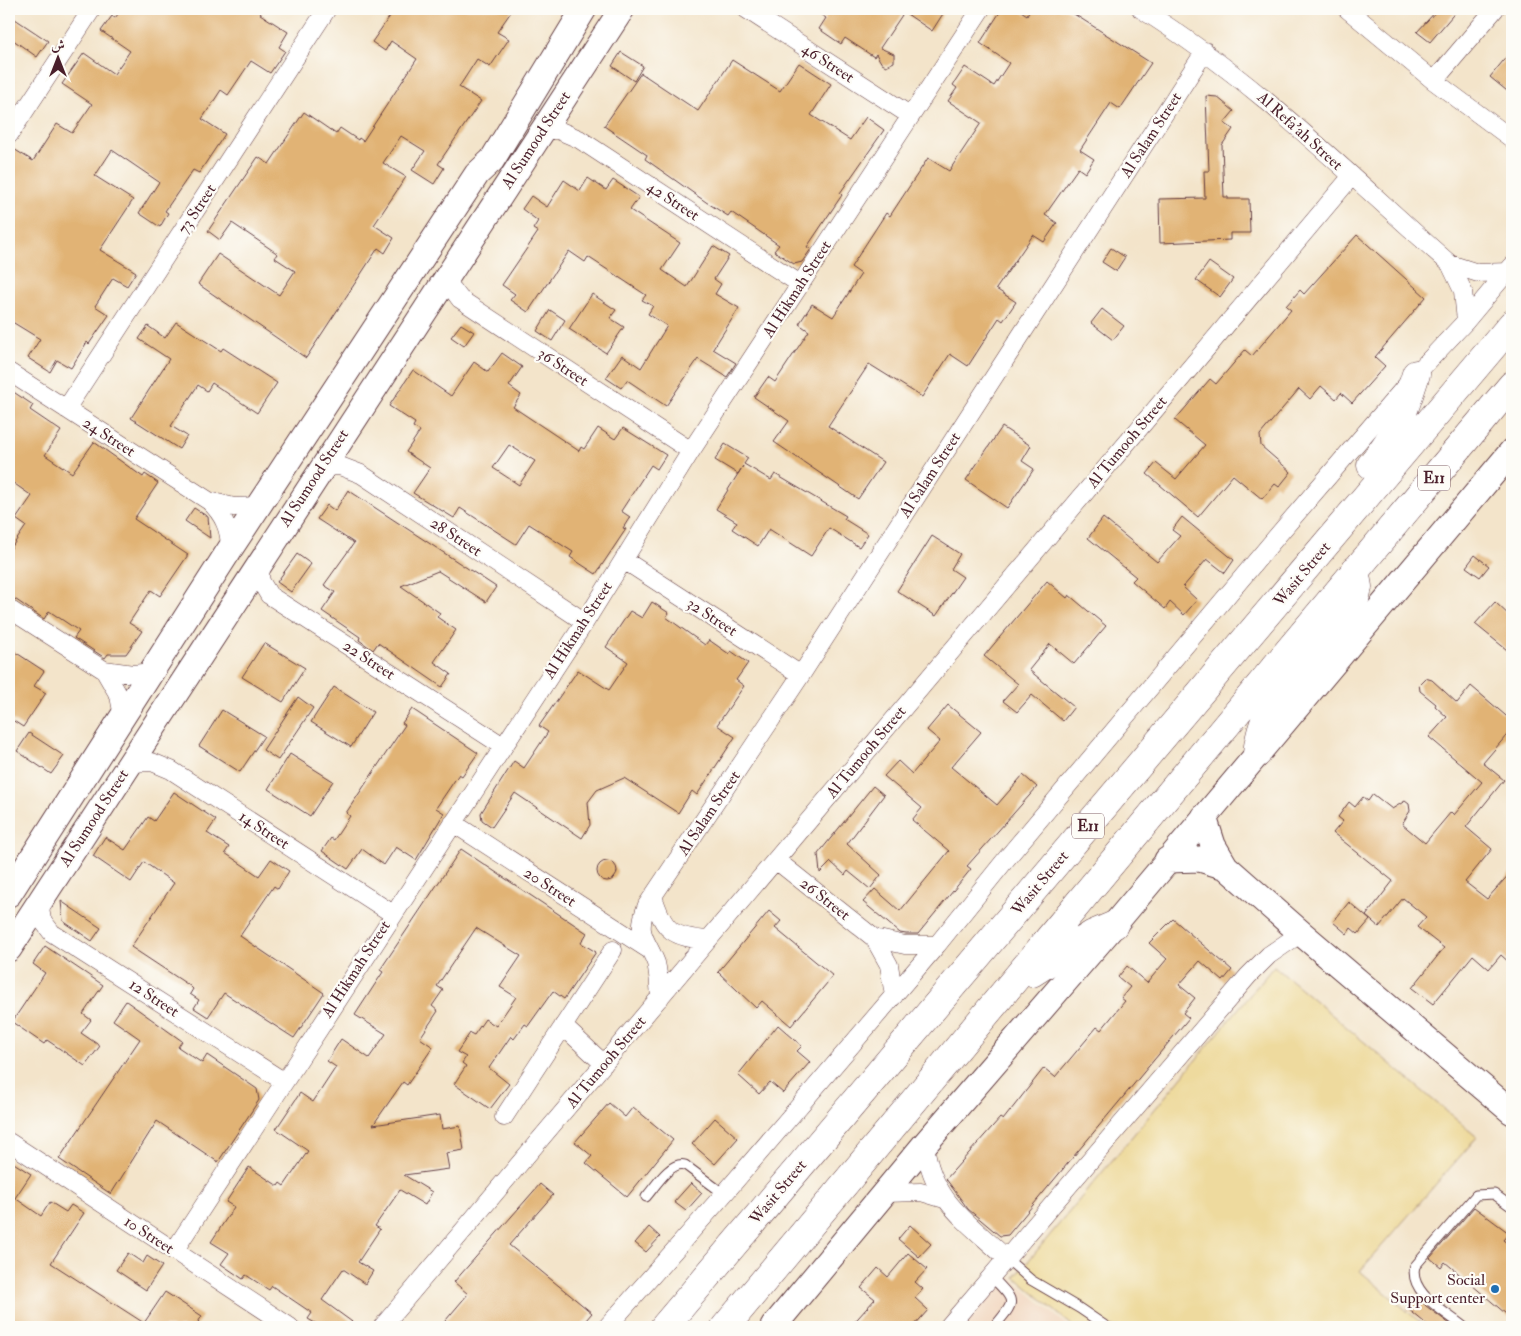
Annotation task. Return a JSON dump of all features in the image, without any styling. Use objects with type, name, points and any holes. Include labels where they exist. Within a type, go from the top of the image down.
[{"type":"highway","name":"Wasit Street","points":[[664,1327],[1512,324]]},
{"type":"highway","points":[[1316,557],[1319,533],[1323,523],[1393,437],[1416,374]]},
{"type":"highway","name":"E11","points":[[725,1327],[1012,985],[1355,570],[1512,385]]},
{"type":"highway","points":[[1257,754],[1259,734],[1271,703],[1354,604],[1358,587],[1355,570]]},
{"type":"highway","points":[[1012,985],[1093,934],[1114,925]]},
{"type":"street","points":[[10,132],[92,9]]},
{"type":"street","name":"73 Street","points":[[66,409],[327,9]]},
{"type":"street","name":"Al Sumood Street","points":[[9,894],[230,550],[477,174],[492,160],[584,9]]},
{"type":"street","name":"Al Sumood Street","points":[[9,949],[265,553],[622,9]]},
{"type":"street","name":"46 Street","points":[[746,9],[911,116]]},
{"type":"street","name":"Al Hikmah Street","points":[[174,1251],[283,1081],[585,622],[691,451],[981,9]]},
{"type":"street","name":"Al Refa'ah Street","points":[[1141,9],[1205,51],[1244,80],[1350,177],[1450,264],[1478,273],[1510,269]]},
{"type":"street","points":[[1347,9],[1434,81],[1512,139]]},
{"type":"street","points":[[1434,81],[1495,9]]},
{"type":"street","name":"Al Salam Street","points":[[660,998],[656,964],[642,934],[642,924],[647,905],[801,675],[1205,51]]},
{"type":"street","name":"42 Street","points":[[542,130],[558,130],[579,139],[800,284]]},
{"type":"street","points":[[454,265],[444,235],[492,160]]},
{"type":"street","name":"Al Tumooh Street","points":[[382,1327],[1350,177]]},
{"type":"street","name":"Al Refa'ah Street","points":[[1450,264],[1463,291],[1466,321]]},
{"type":"street","name":"36 Street","points":[[454,265],[451,287],[460,299],[691,451]]},
{"type":"street","points":[[607,1327],[937,946],[1007,858],[1278,535],[1416,374],[1466,321],[1510,269]]},
{"type":"street","name":"24 Street","points":[[9,372],[209,502],[217,509],[228,528],[230,550]]},
{"type":"street","points":[[773,1327],[925,1144],[1114,925],[1512,451]]},
{"type":"street","name":"28 Street","points":[[322,467],[340,466],[361,474],[585,622]]},
{"type":"street","points":[[265,553],[277,513],[295,483],[292,471],[282,471]]},
{"type":"street","name":"24 Street","points":[[209,502],[234,507],[259,506]]},
{"type":"street","name":"22 Street","points":[[265,553],[260,580],[269,595],[502,746]]},
{"type":"street","name":"32 Street","points":[[624,560],[801,675]]},
{"type":"street","points":[[9,608],[104,670],[123,674],[152,672]]},
{"type":"street","points":[[104,670],[119,696],[123,716]]},
{"type":"street","name":"14 Street","points":[[130,763],[152,762],[171,770],[393,914]]},
{"type":"street","points":[[1204,817],[1214,845],[1226,867],[1300,933],[1512,1112]]},
{"type":"street","name":"20 Street","points":[[453,823],[648,949]]},
{"type":"street","points":[[1167,860],[1192,858],[1226,867]]},
{"type":"street","name":"26 Street","points":[[776,860],[874,938],[889,965],[894,996]]},
{"type":"street","points":[[653,896],[659,915],[672,933],[684,938],[708,940]]},
{"type":"street","name":"12 Street","points":[[39,903],[42,920],[52,933],[283,1081]]},
{"type":"street","points":[[948,1327],[1248,976],[1269,956],[1300,933]]},
{"type":"street","name":"26 Street","points":[[874,938],[905,945],[937,946]]},
{"type":"street","points":[[504,1117],[613,950]]},
{"type":"street","points":[[563,1026],[604,1064]]},
{"type":"street","name":"10 Street","points":[[9,1142],[290,1327]]},
{"type":"street","points":[[925,1144],[929,1168],[944,1199],[1006,1258]]},
{"type":"street","points":[[884,1193],[921,1192],[944,1199]]},
{"type":"lane","points":[[646,1197],[672,1168],[678,1164],[685,1165],[724,1194]]},
{"type":"lane","points":[[1464,1327],[1419,1290],[1414,1278],[1416,1266],[1476,1195],[1494,1194],[1512,1207]]},
{"type":"lane","points":[[1006,1258],[1031,1280],[1080,1308],[1107,1327]]},
{"type":"lane","points":[[991,1276],[1010,1297],[1012,1302],[1010,1308],[994,1327]]},
{"type":"shaded area","points":[[1007,1275],[1069,1327],[963,1327]]},
{"type":"sand","points":[[1274,966],[1477,1137],[1360,1271],[1426,1327],[1074,1327],[1015,1277]]},
{"type":"building","points":[[122,9],[264,9],[260,14],[288,32],[279,47],[285,51],[270,73],[251,61],[228,95],[221,90],[202,119],[225,134],[199,173],[193,170],[165,211],[168,213],[160,227],[139,213],[159,182],[112,150],[95,176],[133,200],[100,250],[136,272],[127,286],[113,278],[95,306],[109,315],[89,344],[87,342],[71,368],[57,360],[50,372],[28,358],[40,339],[9,320],[9,146],[33,161],[57,124],[72,133],[92,104],[62,84],[84,53],[114,74],[130,51],[101,31],[112,16],[115,18]]},
{"type":"building","points":[[395,9],[513,9],[497,32],[509,39],[490,67],[477,59],[459,87],[481,101],[438,164],[444,168],[434,184],[412,170],[425,151],[401,136],[383,163],[406,177],[374,225],[394,238],[385,253],[378,248],[306,358],[198,284],[218,254],[279,295],[295,271],[275,258],[278,254],[232,223],[220,240],[208,231],[258,157],[269,164],[304,112],[336,134],[340,128],[358,140],[359,138],[363,141],[417,59],[391,41],[385,51],[372,42]]},
{"type":"building","points":[[812,9],[946,9],[932,31],[904,12],[880,48],[894,54],[894,62],[886,66],[882,64],[876,54],[874,57],[845,38],[841,44],[819,29],[826,18]]},
{"type":"building","points":[[1002,9],[1018,9],[1027,15],[1030,9],[1066,9],[1151,63],[1120,109],[1111,103],[1080,150],[1094,159],[1085,173],[1078,168],[1045,215],[1057,223],[1044,242],[1033,235],[996,289],[1016,302],[1003,321],[999,318],[968,366],[950,354],[922,397],[869,364],[828,426],[883,462],[858,499],[774,442],[789,421],[754,397],[768,377],[775,382],[809,331],[799,324],[812,304],[833,317],[861,274],[851,267],[886,213],[890,216],[928,158],[949,171],[981,123],[948,101],[957,88],[953,85],[965,67],[994,86],[1009,63],[980,43]]},
{"type":"building","points":[[1438,9],[1458,9],[1430,42],[1417,32]]},
{"type":"building","points":[[9,15],[48,41],[37,57],[9,37]]},
{"type":"building","points":[[1512,50],[1512,95],[1490,77]]},
{"type":"building","points":[[621,52],[643,66],[634,81],[612,66]]},
{"type":"building","points":[[732,60],[780,91],[799,63],[831,84],[811,115],[850,140],[866,117],[884,130],[840,193],[842,195],[807,247],[811,249],[802,262],[794,264],[774,251],[779,245],[731,212],[728,216],[706,202],[645,159],[647,155],[604,126],[641,73],[698,111]]},
{"type":"building","points":[[1206,96],[1217,97],[1234,111],[1224,123],[1233,129],[1222,145],[1224,197],[1228,197],[1228,199],[1249,199],[1250,233],[1230,233],[1230,240],[1160,243],[1159,199],[1205,198],[1204,171],[1209,171]]},
{"type":"building","points":[[588,178],[606,190],[613,180],[639,197],[630,210],[680,243],[662,270],[687,287],[713,246],[729,256],[714,279],[721,284],[715,294],[739,308],[713,349],[736,363],[727,377],[698,359],[666,406],[627,380],[621,388],[606,378],[622,355],[641,368],[667,326],[648,314],[653,306],[642,300],[646,295],[588,257],[585,262],[569,251],[528,312],[510,300],[515,294],[502,285],[538,232],[533,229],[538,221],[522,209],[531,196],[547,207],[564,180],[580,191]]},
{"type":"building","points":[[1357,235],[1426,297],[1375,357],[1385,366],[1352,403],[1341,393],[1336,399],[1321,386],[1310,399],[1299,389],[1260,435],[1261,446],[1291,472],[1279,487],[1275,484],[1262,499],[1233,475],[1198,517],[1147,474],[1156,463],[1176,479],[1205,445],[1175,420],[1210,379],[1216,384],[1245,350],[1252,356],[1291,310],[1286,306],[1300,290],[1304,294]]},
{"type":"building","points":[[1111,248],[1125,257],[1116,271],[1102,262]]},
{"type":"building","points":[[1209,262],[1233,279],[1220,297],[1196,280]]},
{"type":"building","points":[[592,294],[616,310],[610,318],[624,327],[606,353],[569,329]]},
{"type":"building","points":[[1102,309],[1124,326],[1113,340],[1091,323]]},
{"type":"building","points":[[550,310],[565,320],[552,341],[537,331]]},
{"type":"building","points":[[176,322],[221,351],[223,348],[277,383],[257,413],[212,383],[207,391],[198,385],[171,426],[187,436],[179,449],[131,418],[169,359],[139,339],[148,326],[165,338]]},
{"type":"building","points":[[461,324],[474,332],[464,346],[451,337]]},
{"type":"building","points":[[502,353],[522,367],[509,386],[521,395],[513,407],[579,451],[581,447],[584,449],[598,428],[615,439],[623,428],[666,455],[657,469],[651,465],[621,511],[630,517],[623,528],[626,529],[596,574],[570,557],[573,552],[529,524],[516,544],[460,508],[454,518],[413,493],[430,468],[406,452],[420,431],[413,427],[415,423],[389,406],[413,370],[451,396],[474,362],[488,372]],"holes":[[[509,445],[535,461],[519,485],[493,468]]]},
{"type":"building","points":[[9,389],[33,405],[30,410],[61,431],[45,455],[72,473],[94,442],[143,477],[145,474],[158,483],[134,519],[188,555],[160,596],[151,590],[129,623],[142,631],[126,654],[108,654],[105,658],[74,638],[79,631],[49,611],[44,619],[9,595],[9,551],[26,526],[16,519],[32,496],[9,480]]},
{"type":"building","points":[[1002,427],[1031,446],[1022,461],[1034,469],[1007,508],[966,480]]},
{"type":"building","points":[[725,444],[748,458],[744,464],[771,480],[775,474],[846,516],[844,519],[868,534],[859,547],[829,528],[811,556],[769,529],[758,546],[732,529],[737,522],[716,509],[738,474],[715,460]]},
{"type":"building","points":[[348,490],[496,587],[486,602],[438,571],[401,586],[440,613],[437,617],[456,630],[434,662],[451,674],[442,687],[378,643],[373,650],[359,640],[360,637],[322,611],[335,592],[324,585],[354,543],[317,519],[327,505],[335,511]]},
{"type":"building","points":[[194,508],[208,517],[210,538],[185,521]]},
{"type":"building","points":[[1182,517],[1234,560],[1225,573],[1207,559],[1183,587],[1197,600],[1184,615],[1170,602],[1165,609],[1132,581],[1136,577],[1088,538],[1103,518],[1157,562],[1180,536],[1172,530]]},
{"type":"building","points":[[932,536],[960,554],[951,569],[963,577],[936,616],[897,591]]},
{"type":"building","points":[[297,554],[311,564],[291,592],[277,582]]},
{"type":"building","points":[[1475,555],[1489,566],[1480,577],[1466,567]]},
{"type":"building","points":[[1047,581],[1067,598],[1069,595],[1106,626],[1074,664],[1050,644],[1029,670],[1074,707],[1063,721],[1032,695],[1017,712],[1003,701],[1018,684],[984,656]]},
{"type":"building","points":[[652,602],[669,613],[666,617],[705,645],[709,640],[729,654],[731,651],[748,663],[736,680],[744,686],[717,725],[735,737],[697,795],[692,791],[678,813],[624,778],[597,790],[588,802],[590,825],[582,838],[515,793],[492,827],[482,820],[481,813],[514,761],[524,768],[548,732],[539,726],[578,670],[609,690],[628,662],[606,647],[630,611],[642,618]]},
{"type":"building","points":[[1495,602],[1512,618],[1512,654],[1475,624]]},
{"type":"building","points":[[264,643],[305,668],[283,702],[242,677]]},
{"type":"building","points":[[9,648],[44,671],[34,686],[46,693],[23,727],[9,718]]},
{"type":"building","points":[[1425,678],[1432,680],[1457,703],[1471,686],[1512,721],[1512,729],[1483,763],[1504,780],[1466,827],[1492,849],[1465,882],[1487,899],[1512,871],[1512,965],[1501,955],[1489,969],[1473,955],[1433,1004],[1412,988],[1444,948],[1417,927],[1426,917],[1403,898],[1379,927],[1366,916],[1393,881],[1333,833],[1343,821],[1338,817],[1349,802],[1355,807],[1363,797],[1368,801],[1373,794],[1392,809],[1405,801],[1409,804],[1410,811],[1402,824],[1425,843],[1451,812],[1454,815],[1482,782],[1429,737],[1447,717],[1435,706],[1436,704],[1420,691],[1419,684]]},
{"type":"building","points":[[334,687],[373,712],[351,747],[311,722]]},
{"type":"building","points":[[298,697],[313,708],[278,760],[263,750]]},
{"type":"building","points":[[948,705],[981,732],[951,767],[997,805],[1023,775],[1037,787],[967,866],[971,869],[918,934],[900,933],[863,902],[875,889],[900,911],[949,851],[912,820],[922,808],[884,776],[898,761],[912,774],[940,741],[927,730]]},
{"type":"building","points":[[412,709],[478,753],[462,776],[459,774],[436,808],[444,813],[416,860],[396,847],[384,865],[362,849],[348,869],[322,851],[331,838],[334,840],[350,816],[346,813],[405,725],[402,723]]},
{"type":"building","points":[[222,710],[264,736],[240,772],[199,746]]},
{"type":"building","points":[[29,733],[64,756],[51,774],[17,751]]},
{"type":"building","points":[[290,754],[333,781],[310,816],[268,789]]},
{"type":"building","points":[[873,786],[884,795],[847,844],[881,875],[870,889],[848,871],[845,875],[831,862],[820,873],[818,854]]},
{"type":"building","points":[[174,792],[216,820],[207,833],[229,847],[225,853],[259,876],[271,859],[289,871],[278,889],[274,886],[240,936],[324,993],[294,1038],[224,993],[208,1017],[194,1008],[199,1000],[190,994],[193,989],[190,986],[131,947],[174,883],[144,862],[131,882],[93,856],[105,837],[125,850],[148,817],[154,821]]},
{"type":"building","points":[[461,849],[587,933],[581,943],[596,952],[564,999],[553,991],[528,1026],[525,1024],[514,1039],[511,1036],[489,1068],[509,1084],[490,1109],[454,1084],[466,1066],[462,1063],[466,1057],[457,1052],[470,1033],[474,1035],[485,1019],[496,1026],[516,997],[500,987],[521,956],[476,928],[437,986],[443,990],[432,1006],[438,1011],[420,1038],[433,1047],[407,1085],[403,1082],[373,1125],[440,1115],[442,1129],[460,1126],[464,1150],[446,1153],[449,1169],[404,1175],[432,1192],[425,1205],[400,1190],[375,1226],[380,1229],[358,1262],[373,1271],[365,1284],[343,1269],[322,1300],[359,1327],[322,1327],[308,1319],[312,1313],[272,1286],[269,1290],[246,1275],[243,1279],[221,1264],[229,1253],[211,1242],[234,1207],[226,1202],[249,1167],[278,1186],[280,1183],[284,1186],[308,1151],[276,1129],[300,1093],[313,1102],[336,1067],[327,1061],[341,1039],[369,1058],[386,1034],[355,1015],[383,972],[380,970]]},
{"type":"building","points":[[607,861],[614,864],[617,871],[614,878],[607,881],[600,878],[597,871],[600,864]]},
{"type":"building","points":[[61,901],[101,928],[92,941],[63,921]]},
{"type":"building","points":[[1349,902],[1370,920],[1358,934],[1351,928],[1347,934],[1333,922]]},
{"type":"building","points":[[769,911],[781,921],[775,928],[833,976],[791,1026],[762,1001],[756,1008],[718,972]]},
{"type":"building","points":[[1173,919],[1232,970],[1223,981],[1200,961],[1179,985],[1195,998],[1183,1013],[1189,1018],[1008,1235],[1000,1236],[968,1209],[946,1179],[1000,1118],[1003,1120],[1044,1068],[1055,1077],[1097,1027],[1101,1030],[1125,1001],[1121,998],[1130,987],[1118,977],[1127,966],[1147,983],[1167,959],[1149,943]]},
{"type":"building","points":[[45,946],[103,985],[83,1014],[91,1020],[81,1033],[100,1046],[85,1066],[47,1040],[44,1044],[12,1022],[45,973],[33,964]]},
{"type":"building","points":[[126,1001],[182,1041],[178,1047],[202,1063],[207,1055],[257,1089],[259,1100],[218,1162],[157,1121],[111,1194],[59,1159],[140,1039],[113,1020]]},
{"type":"building","points":[[778,1025],[802,1046],[797,1051],[810,1062],[783,1093],[770,1082],[759,1094],[738,1075]]},
{"type":"building","points":[[609,1103],[625,1117],[633,1107],[673,1140],[627,1197],[586,1163],[592,1156],[575,1142]]},
{"type":"building","points":[[715,1118],[738,1138],[715,1164],[692,1144]]},
{"type":"building","points":[[9,1160],[31,1174],[15,1198],[41,1216],[50,1202],[66,1212],[71,1205],[84,1213],[51,1263],[144,1323],[165,1292],[202,1316],[195,1327],[9,1327]]},
{"type":"building","points":[[691,1183],[702,1193],[686,1211],[674,1202]]},
{"type":"building","points":[[540,1184],[553,1195],[509,1245],[592,1313],[580,1327],[440,1327],[468,1294],[454,1282]]},
{"type":"building","name":"Social Support center","points":[[1474,1207],[1509,1233],[1503,1240],[1512,1247],[1512,1319],[1445,1262],[1441,1267],[1430,1258]]},
{"type":"building","points":[[910,1225],[931,1244],[919,1257],[898,1239]]},
{"type":"building","points":[[649,1227],[660,1237],[646,1252],[635,1243]]},
{"type":"building","points":[[128,1253],[143,1263],[147,1256],[162,1266],[146,1290],[116,1270]]},
{"type":"building","points":[[908,1253],[927,1269],[915,1282],[923,1289],[915,1298],[928,1310],[913,1327],[850,1327],[875,1299],[861,1288],[878,1268],[888,1277]]},
{"type":"building","points":[[1417,1296],[1426,1306],[1454,1327],[1430,1327],[1407,1308]]},
{"type":"place","name":"Social Support center","points":[[1495,1289]]}]
